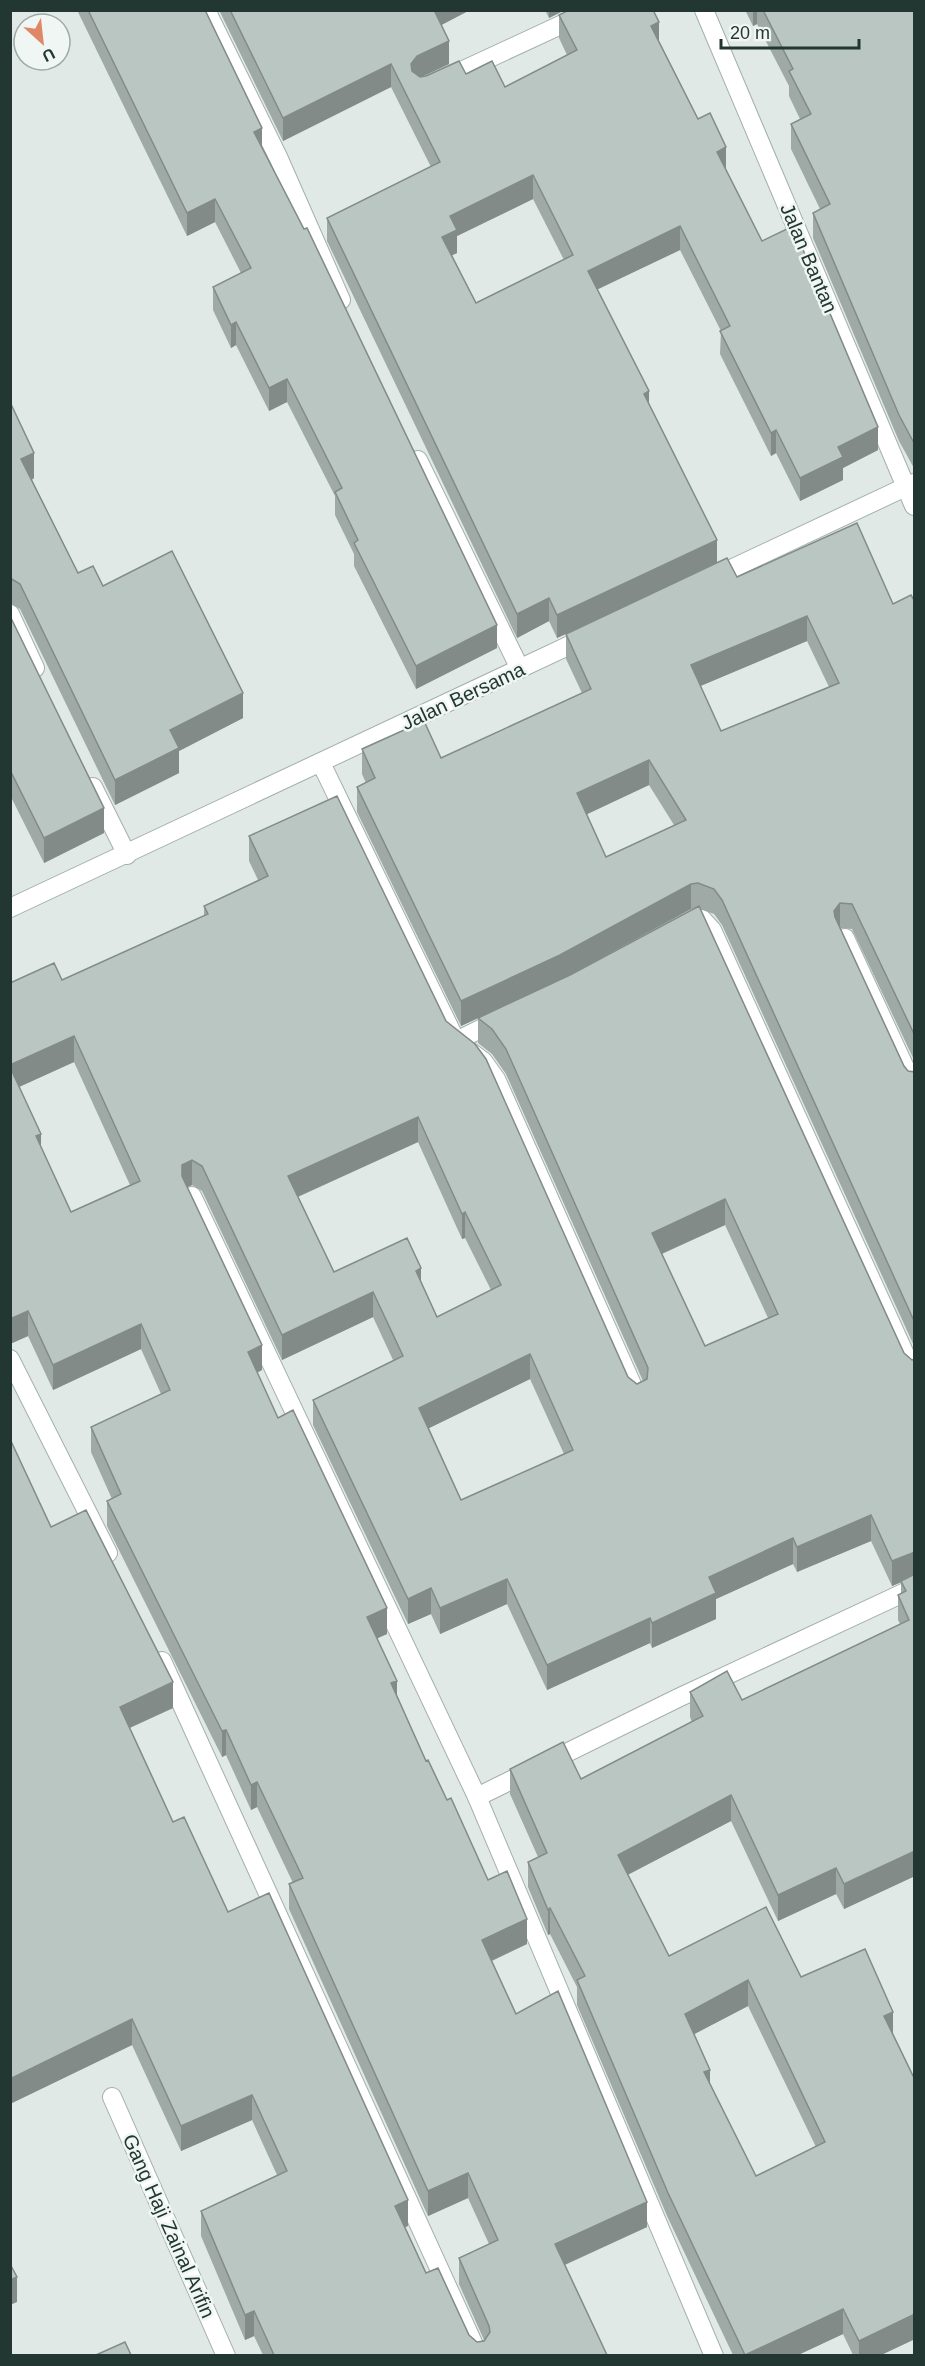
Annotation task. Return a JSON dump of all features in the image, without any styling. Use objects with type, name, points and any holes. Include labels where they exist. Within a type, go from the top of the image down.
[{"type":"street","points":[[206,10],[279,159],[347,313]]},
{"type":"street","points":[[422,89],[593,10]]},
{"type":"street","name":"Jalan Bantan","points":[[704,10],[910,485],[915,506]]},
{"type":"street","points":[[408,440],[520,669]]},
{"type":"street","points":[[691,588],[910,485]]},
{"type":"street","points":[[10,614],[42,682]]},
{"type":"street","name":"Jalan Bersama","points":[[10,908],[606,628]]},
{"type":"street","points":[[321,763],[456,1041],[483,1060],[496,1078],[638,1398]]},
{"type":"street","points":[[87,774],[127,855]]},
{"type":"street","points":[[667,934],[696,919],[705,921],[712,930],[915,1374]]},
{"type":"street","points":[[845,938],[915,1087]]},
{"type":"street","points":[[456,1041],[514,1012]]},
{"type":"street","points":[[192,1196],[477,1797],[714,2355]]},
{"type":"street","points":[[10,1359],[115,1568]]},
{"type":"street","points":[[477,1797],[678,1698],[915,1588]]},
{"type":"street","points":[[152,1641],[189,1715],[479,2355]]},
{"type":"street","name":"Gang Haji Zainal Arifin","points":[[112,2097],[226,2355]]},
{"type":"building","points":[[88,10],[205,10],[262,128],[254,132],[304,229],[307,228],[497,625],[416,666],[354,543],[358,540],[335,492],[342,488],[287,379],[269,388],[236,322],[231,325],[213,287],[251,268],[215,199],[187,213]]},
{"type":"building","points":[[230,10],[434,10],[449,41],[417,56],[411,64],[412,71],[420,77],[426,76],[459,61],[466,74],[492,61],[505,87],[577,50],[559,15],[569,10],[653,10],[659,22],[651,26],[698,119],[710,113],[726,147],[717,152],[762,241],[793,226],[878,427],[838,447],[843,457],[800,478],[776,430],[771,433],[720,331],[730,326],[680,226],[588,271],[649,391],[644,394],[717,540],[557,615],[549,598],[517,614],[327,218],[440,162],[391,64],[283,118]],"holes":[[[533,175],[573,255],[476,303],[442,237],[457,230],[450,216]]]},
{"type":"building","points":[[763,10],[915,10],[915,445],[899,415],[813,213],[830,204],[791,124],[811,114],[789,71],[793,69]]},
{"type":"building","points":[[10,402],[34,453],[21,459],[78,573],[93,566],[103,586],[172,551],[243,693],[170,730],[179,748],[115,780],[20,584],[10,578]]},
{"type":"building","points":[[857,523],[893,604],[911,595],[915,602],[915,1036],[852,904],[840,903],[834,911],[904,1066],[908,1071],[915,1072],[915,1323],[722,900],[714,889],[698,883],[691,884],[560,955],[461,1001],[357,787],[375,778],[362,749],[424,721],[441,758],[591,689],[566,634],[727,558],[737,577]],"holes":[[[807,616],[839,683],[721,731],[691,665]],[[649,760],[686,820],[606,857],[577,793]]]},
{"type":"building","points":[[10,616],[104,808],[44,838],[10,770]]},
{"type":"building","points":[[337,796],[446,1021],[475,1044],[486,1059],[628,1377],[637,1384],[647,1379],[648,1368],[506,1049],[492,1029],[478,1018],[570,975],[699,906],[904,1353],[912,1360],[915,1359],[915,1552],[892,1561],[871,1515],[797,1547],[793,1538],[709,1577],[716,1593],[652,1623],[650,1618],[547,1665],[507,1579],[440,1608],[431,1588],[408,1599],[313,1400],[403,1356],[373,1292],[282,1335],[202,1166],[192,1160],[182,1165],[182,1176],[262,1345],[248,1352],[278,1418],[293,1410],[387,1608],[367,1617],[397,1681],[391,1683],[426,1761],[428,1760],[447,1800],[451,1798],[488,1880],[507,1871],[527,1919],[482,1940],[516,2014],[558,1991],[647,2202],[555,2244],[607,2355],[274,2355],[254,2311],[245,2315],[201,2211],[287,2171],[252,2095],[181,2126],[132,2019],[12,2078],[10,2074],[10,1439],[51,1527],[86,1510],[173,1682],[120,1707],[173,1822],[184,1817],[228,1912],[269,1893],[408,2200],[395,2206],[426,2273],[438,2268],[469,2335],[477,2342],[484,2341],[490,2332],[459,2258],[498,2240],[468,2173],[428,2191],[289,1884],[303,1878],[257,1782],[251,1785],[226,1730],[222,1731],[107,1501],[121,1494],[91,1427],[170,1390],[141,1324],[53,1365],[28,1311],[10,1319],[10,1067],[41,1134],[36,1136],[71,1212],[140,1181],[74,1036],[10,1065],[10,983],[54,963],[62,980],[208,914],[204,906],[268,876],[249,836]],"holes":[[[418,1117],[462,1214],[465,1212],[501,1285],[437,1317],[416,1271],[421,1268],[407,1238],[334,1272],[288,1176]],[[725,1199],[778,1314],[705,1346],[652,1233]],[[530,1354],[573,1450],[461,1500],[419,1408]]]},
{"type":"building","points":[[915,1574],[915,1851],[844,1884],[836,1868],[778,1895],[731,1795],[618,1855],[669,1956],[766,1907],[801,1977],[865,1949],[893,2012],[884,2016],[915,2080],[915,2314],[859,2341],[843,2309],[745,2355],[668,2193],[577,1980],[585,1976],[550,1908],[548,1910],[528,1862],[547,1853],[510,1769],[563,1742],[581,1779],[703,1716],[690,1692],[727,1671],[742,1700],[909,1620],[898,1595],[906,1591],[901,1581]],"holes":[[[748,1980],[825,2142],[756,2176],[704,2072],[710,2070],[685,2014]]]},
{"type":"building","points":[[10,2264],[17,2277],[10,2280]]},
{"type":"building","points":[[125,2342],[131,2355],[96,2355]]}]
